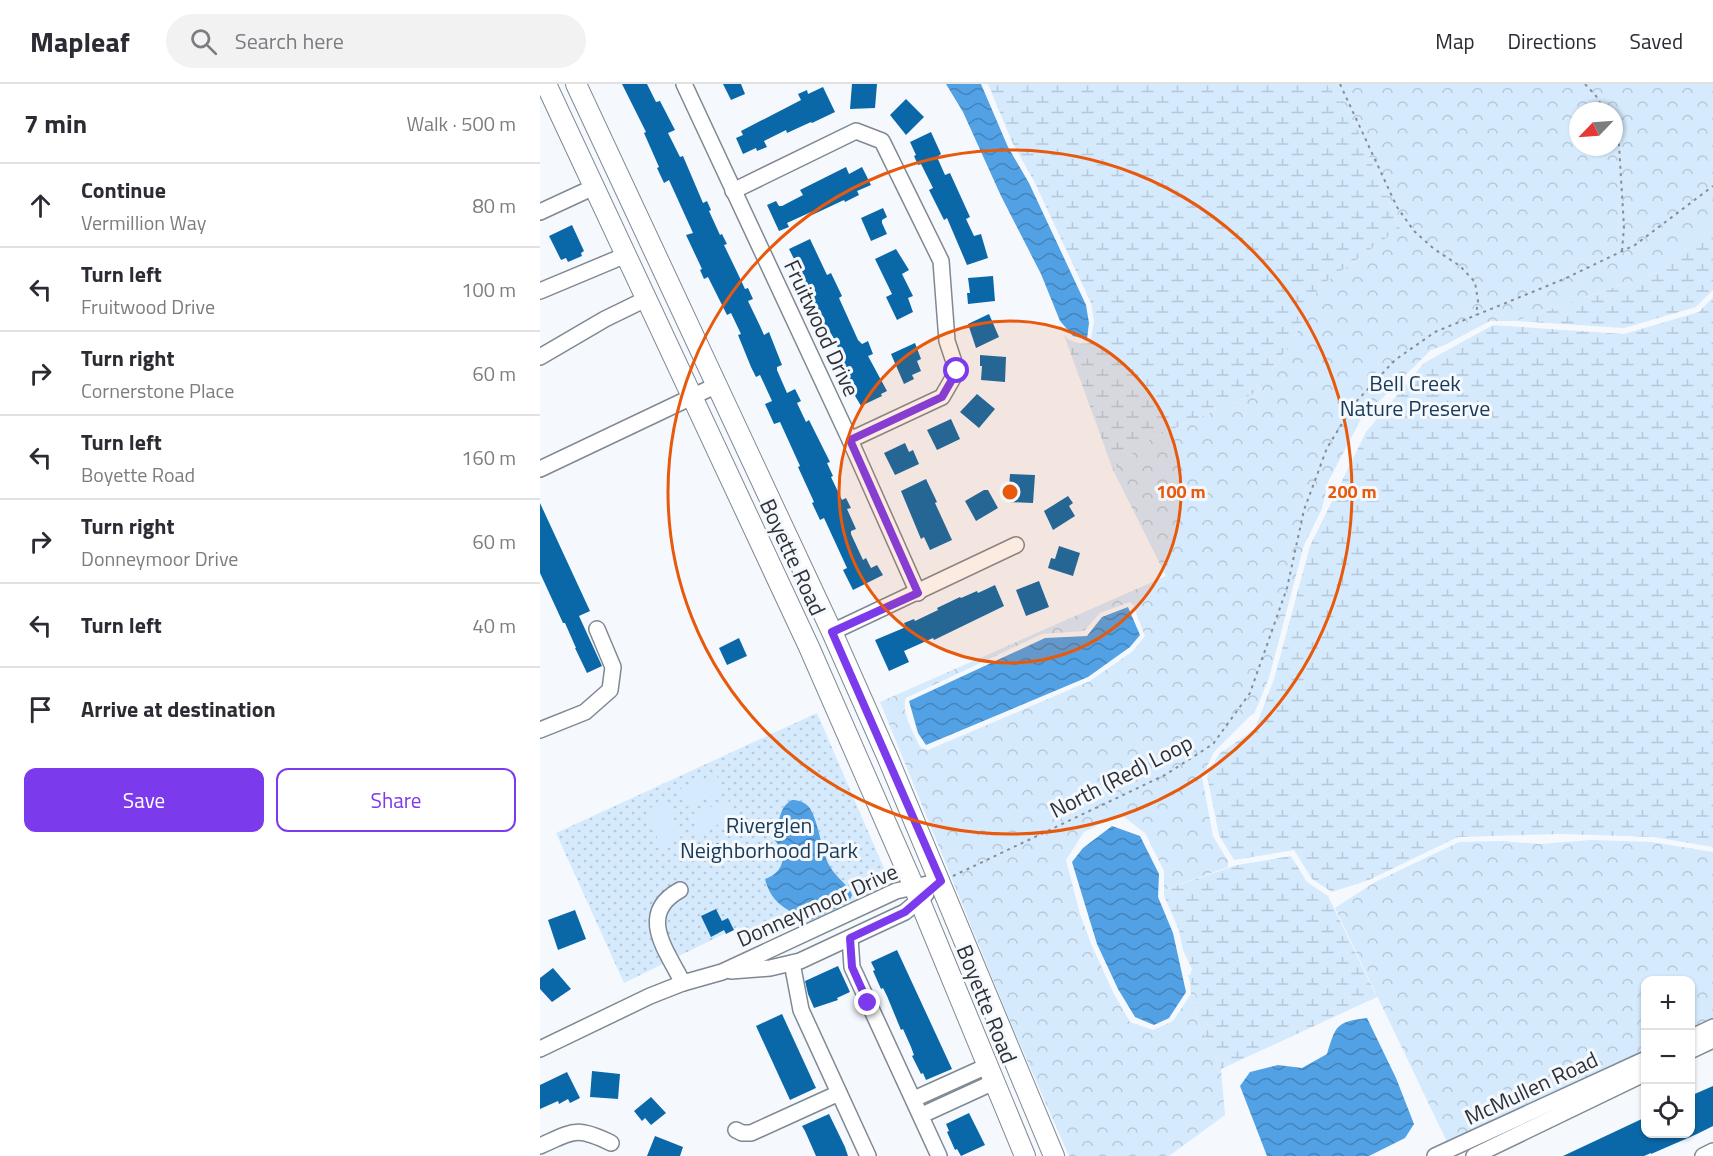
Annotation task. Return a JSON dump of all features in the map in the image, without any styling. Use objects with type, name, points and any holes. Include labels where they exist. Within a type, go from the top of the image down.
[{"type":"main road","name":"Boyette Road","points":[[546,84],[809,647],[916,893],[1025,1156]]},
{"type":"main road","name":"Boyette Road","points":[[576,84],[832,632],[950,877],[1054,1156]]},
{"type":"street","name":"Fruitwood Drive","points":[[684,84],[850,440],[918,593]]},
{"type":"street","points":[[733,191],[856,131],[882,141],[941,261],[947,341],[957,371],[942,397],[850,440]]},
{"type":"street","points":[[540,212],[594,187]]},
{"type":"street","points":[[542,290],[626,255]]},
{"type":"street","points":[[540,357],[605,319],[646,299]]},
{"type":"street","points":[[540,469],[717,385]]},
{"type":"street","points":[[832,632],[1016,545]]},
{"type":"street","points":[[540,730],[585,712],[610,690],[613,667],[597,629]]},
{"type":"street","name":"Donneymoor Drive","points":[[540,1048],[650,996],[683,983],[722,972],[896,891],[916,893],[950,877]]},
{"type":"street","points":[[680,890],[663,904],[657,920],[657,928],[683,983]]},
{"type":"street","name":"Donneymoor Drive","points":[[722,972],[770,968],[817,954],[905,912],[916,893]]},
{"type":"street","points":[[850,938],[852,967],[939,1156]]},
{"type":"street","points":[[792,963],[801,1010],[868,1156]]},
{"type":"street","points":[[1695,1036],[1713,1028]]},
{"type":"street","points":[[1695,1049],[1713,1040]]},
{"type":"street","name":"McMullen Road","points":[[1435,1156],[1641,1061]]},
{"type":"street","points":[[914,1099],[991,1074]]},
{"type":"street","points":[[922,1115],[991,1074]]},
{"type":"street","name":"McMullen Road","points":[[1474,1156],[1641,1075]]},
{"type":"street","points":[[736,1130],[742,1133],[751,1132],[839,1093]]},
{"type":"street","points":[[540,1146],[571,1132],[588,1132],[611,1143]]},
{"type":"street","points":[[1703,1156],[1713,1152]]},
{"type":"path","points":[[1340,84],[1397,207],[1414,231],[1434,249],[1460,266],[1475,282],[1478,301],[1476,315]]},
{"type":"path","points":[[1585,84],[1600,102]]},
{"type":"path","points":[[1620,156],[1624,227],[1622,251]]},
{"type":"path","name":"North (Red) Loop","points":[[950,877],[1165,775],[1213,744],[1250,693],[1287,588],[1305,510],[1328,448],[1354,404],[1395,360],[1435,332],[1564,279],[1635,245],[1713,186]]},
{"type":"green space","points":[[988,84],[1327,84],[1355,124],[1400,228],[1319,287],[1295,336],[1258,392],[1150,439],[1113,470],[1064,335],[1076,342],[1090,343],[1094,322],[1091,303],[1034,181],[1013,144]]},
{"type":"green space","points":[[1327,84],[1713,84],[1713,226],[1659,272],[1516,321],[1490,321],[1431,350],[1361,419],[1328,482],[1322,509],[1304,545],[1269,678],[1254,714],[1214,752],[1202,777],[1213,836],[1228,861],[1228,867],[1164,890],[1164,871],[1145,833],[1120,814],[1084,832],[1066,860],[1080,914],[1092,946],[1130,1022],[1153,1030],[1173,1021],[1191,994],[1190,982],[1199,1000],[1196,1019],[1221,1069],[1225,1115],[1169,1156],[1069,1156],[1011,1024],[880,702],[1166,576],[1113,470],[1150,439],[1258,392],[1295,336],[1319,287],[1400,228],[1355,124]],"holes":[[[1130,602],[1145,636],[1133,651],[1090,681],[928,750],[921,748],[907,716],[906,698],[1042,634],[1084,631],[1100,613]]]},
{"type":"green space","points":[[1713,226],[1713,290],[1696,307],[1624,328],[1516,321],[1659,272]]},
{"type":"green space","name":"Bell Creek Nature Preserve","points":[[1713,297],[1713,847],[1653,837],[1562,834],[1458,837],[1369,880],[1332,892],[1312,879],[1294,850],[1234,860],[1219,835],[1207,776],[1219,754],[1255,729],[1274,679],[1310,546],[1366,432],[1424,363],[1493,325],[1624,334],[1699,312]]},
{"type":"green space","name":"Riverglen Neighborhood Park","points":[[817,713],[886,873],[880,884],[870,895],[772,935],[767,930],[745,938],[738,927],[624,983],[556,833]]},
{"type":"green space","points":[[716,774],[724,791],[686,807],[678,790]]},
{"type":"green space","points":[[728,800],[736,817],[698,833],[690,815]]},
{"type":"green space","points":[[666,801],[682,836],[661,846],[645,810]]},
{"type":"green space","points":[[1591,840],[1652,842],[1713,852],[1713,1021],[1695,1030],[1695,976],[1641,976],[1641,1055],[1448,1144],[1335,908],[1375,882],[1459,842],[1501,841],[1540,844]]},
{"type":"green space","points":[[1291,856],[1307,882],[1328,896],[1377,997],[1221,1069],[1196,1019],[1199,1000],[1188,975],[1192,969],[1183,950],[1179,930],[1164,896],[1164,890],[1237,865]]},
{"type":"water","points":[[946,84],[981,84],[1008,147],[1029,183],[1086,305],[1089,323],[1087,339],[1073,336],[1060,321],[1041,274],[1001,196],[963,112]]},
{"type":"water","points":[[1128,607],[1140,635],[1130,647],[1088,677],[926,745],[918,733],[909,701],[1045,638],[1087,636],[1102,617]]},
{"type":"water","points":[[792,800],[797,800],[809,807],[829,865],[852,895],[849,902],[809,921],[803,915],[795,914],[776,900],[765,879],[772,876],[781,866],[781,849],[772,838],[781,812]]},
{"type":"water","points":[[1112,826],[1140,836],[1159,874],[1158,897],[1173,933],[1186,992],[1169,1018],[1154,1025],[1135,1017],[1118,989],[1097,944],[1072,862],[1083,848]]},
{"type":"water","points":[[1367,1018],[1396,1078],[1414,1124],[1405,1138],[1369,1156],[1267,1156],[1240,1086],[1250,1072],[1278,1065],[1302,1068],[1327,1054],[1335,1031],[1339,1027],[1349,1021]]},
{"type":"building","points":[[622,84],[647,84],[656,102],[660,101],[675,130],[668,133],[680,157],[683,156],[703,203],[707,201],[720,235],[722,234],[727,244],[724,245],[745,289],[748,288],[753,299],[748,301],[764,335],[769,332],[782,365],[777,367],[777,370],[787,393],[795,389],[801,401],[797,403],[806,422],[809,420],[830,462],[827,463],[833,476],[831,477],[842,500],[846,498],[851,508],[847,509],[856,529],[851,531],[851,534],[863,560],[866,558],[871,568],[877,565],[883,575],[853,590],[843,570],[847,568],[824,518],[820,520],[812,503],[814,502],[798,467],[800,466],[780,422],[774,424],[765,404],[772,401],[760,375],[756,377],[751,367],[738,335],[741,334],[731,313],[727,315],[708,277],[704,279],[700,270],[702,269],[686,235],[693,233],[669,180],[664,183],[644,133],[646,132]]},
{"type":"building","points":[[723,84],[741,84],[745,94],[731,100]]},
{"type":"building","points":[[852,84],[877,84],[875,108],[850,109]]},
{"type":"building","points":[[823,87],[835,112],[787,133],[786,130],[764,141],[767,147],[757,151],[756,148],[743,154],[736,138],[743,135],[741,131],[801,100],[798,94],[807,90],[808,94]]},
{"type":"building","points":[[906,99],[924,117],[906,135],[890,115]]},
{"type":"building","points":[[931,132],[941,154],[937,157],[945,175],[950,173],[970,217],[966,219],[974,236],[981,234],[988,258],[967,265],[947,218],[944,220],[929,190],[933,188],[921,164],[918,165],[910,142]]},
{"type":"building","points":[[846,167],[849,174],[862,167],[871,185],[857,191],[859,195],[845,202],[844,200],[812,215],[811,212],[787,223],[789,227],[779,231],[767,205],[776,201],[779,206],[782,206],[803,195],[800,190]]},
{"type":"building","points":[[883,208],[887,217],[882,220],[882,223],[887,234],[871,241],[861,218]]},
{"type":"building","points":[[572,225],[584,251],[581,253],[582,256],[568,262],[566,258],[561,260],[549,236]]},
{"type":"building","points":[[810,239],[827,275],[831,273],[842,296],[839,298],[858,340],[862,344],[868,341],[873,354],[868,356],[887,391],[881,394],[882,396],[861,406],[848,384],[850,383],[839,361],[843,359],[833,337],[826,325],[824,327],[800,271],[797,273],[793,263],[795,261],[789,249]]},
{"type":"building","points":[[896,249],[909,270],[902,274],[913,296],[908,298],[913,312],[897,320],[886,297],[892,294],[875,259]]},
{"type":"building","points":[[993,276],[995,301],[968,304],[967,293],[970,293],[968,278]]},
{"type":"building","points":[[989,314],[999,337],[976,348],[968,324]]},
{"type":"building","points":[[915,343],[921,359],[917,361],[921,371],[912,375],[914,379],[904,384],[891,354]]},
{"type":"building","points":[[980,355],[1006,357],[1005,382],[981,380]]},
{"type":"building","points":[[977,394],[995,409],[979,428],[960,412]]},
{"type":"building","points":[[951,419],[960,439],[937,450],[927,430]]},
{"type":"building","points":[[905,443],[909,452],[913,450],[919,464],[895,475],[884,453]]},
{"type":"building","points":[[1010,474],[1035,475],[1033,503],[1008,502]]},
{"type":"building","points":[[926,479],[952,540],[930,550],[924,537],[921,539],[901,491]]},
{"type":"building","points":[[988,490],[998,508],[976,521],[965,501]]},
{"type":"building","points":[[1068,496],[1073,503],[1069,506],[1075,516],[1053,530],[1044,511]]},
{"type":"building","points":[[540,503],[590,611],[579,616],[602,666],[587,673],[540,573]]},
{"type":"building","points":[[1059,546],[1080,553],[1073,576],[1048,568],[1051,558],[1055,559]]},
{"type":"building","points":[[1039,581],[1049,607],[1026,616],[1016,590]]},
{"type":"building","points":[[995,585],[1004,606],[934,640],[933,638],[904,651],[909,662],[889,671],[875,640],[906,627],[904,623],[914,619],[915,621],[960,597],[977,591],[978,593]]},
{"type":"building","points":[[739,638],[747,656],[727,665],[719,648]]},
{"type":"building","points":[[717,843],[727,848],[719,865],[709,859]]},
{"type":"building","points":[[716,909],[722,921],[728,918],[734,930],[726,934],[724,930],[711,937],[701,916]]},
{"type":"building","points":[[575,910],[586,939],[558,950],[548,920]]},
{"type":"building","points":[[897,950],[952,1069],[926,1080],[912,1056],[914,1055],[903,1029],[901,1030],[887,996],[883,988],[881,989],[873,971],[875,970],[871,962]]},
{"type":"building","points":[[838,966],[850,992],[837,998],[838,1000],[814,1008],[805,981]]},
{"type":"building","points":[[553,968],[571,989],[552,1002],[540,989],[540,978]]},
{"type":"building","points":[[782,1014],[816,1088],[790,1100],[756,1026]]},
{"type":"building","points":[[592,1071],[620,1074],[618,1099],[590,1097]]},
{"type":"building","points":[[567,1072],[580,1098],[570,1103],[568,1099],[559,1104],[558,1101],[540,1109],[540,1085]]},
{"type":"building","points":[[1713,1086],[1713,1126],[1695,1135],[1695,1094]]},
{"type":"building","points":[[651,1097],[666,1113],[651,1125],[645,1118],[642,1121],[634,1111]]},
{"type":"building","points":[[969,1113],[985,1145],[961,1156],[957,1149],[955,1150],[946,1124]]},
{"type":"building","points":[[829,1114],[848,1156],[816,1156],[802,1126]]},
{"type":"building","points":[[1641,1119],[1641,1138],[1688,1138],[1644,1156],[1563,1156]]},
{"type":"building","points":[[655,1136],[683,1147],[680,1156],[647,1156]]},
{"type":"route","points":[[868,1003],[852,967],[850,938],[905,912],[941,881],[832,632],[918,593],[850,440],[942,397],[957,371]]}]
